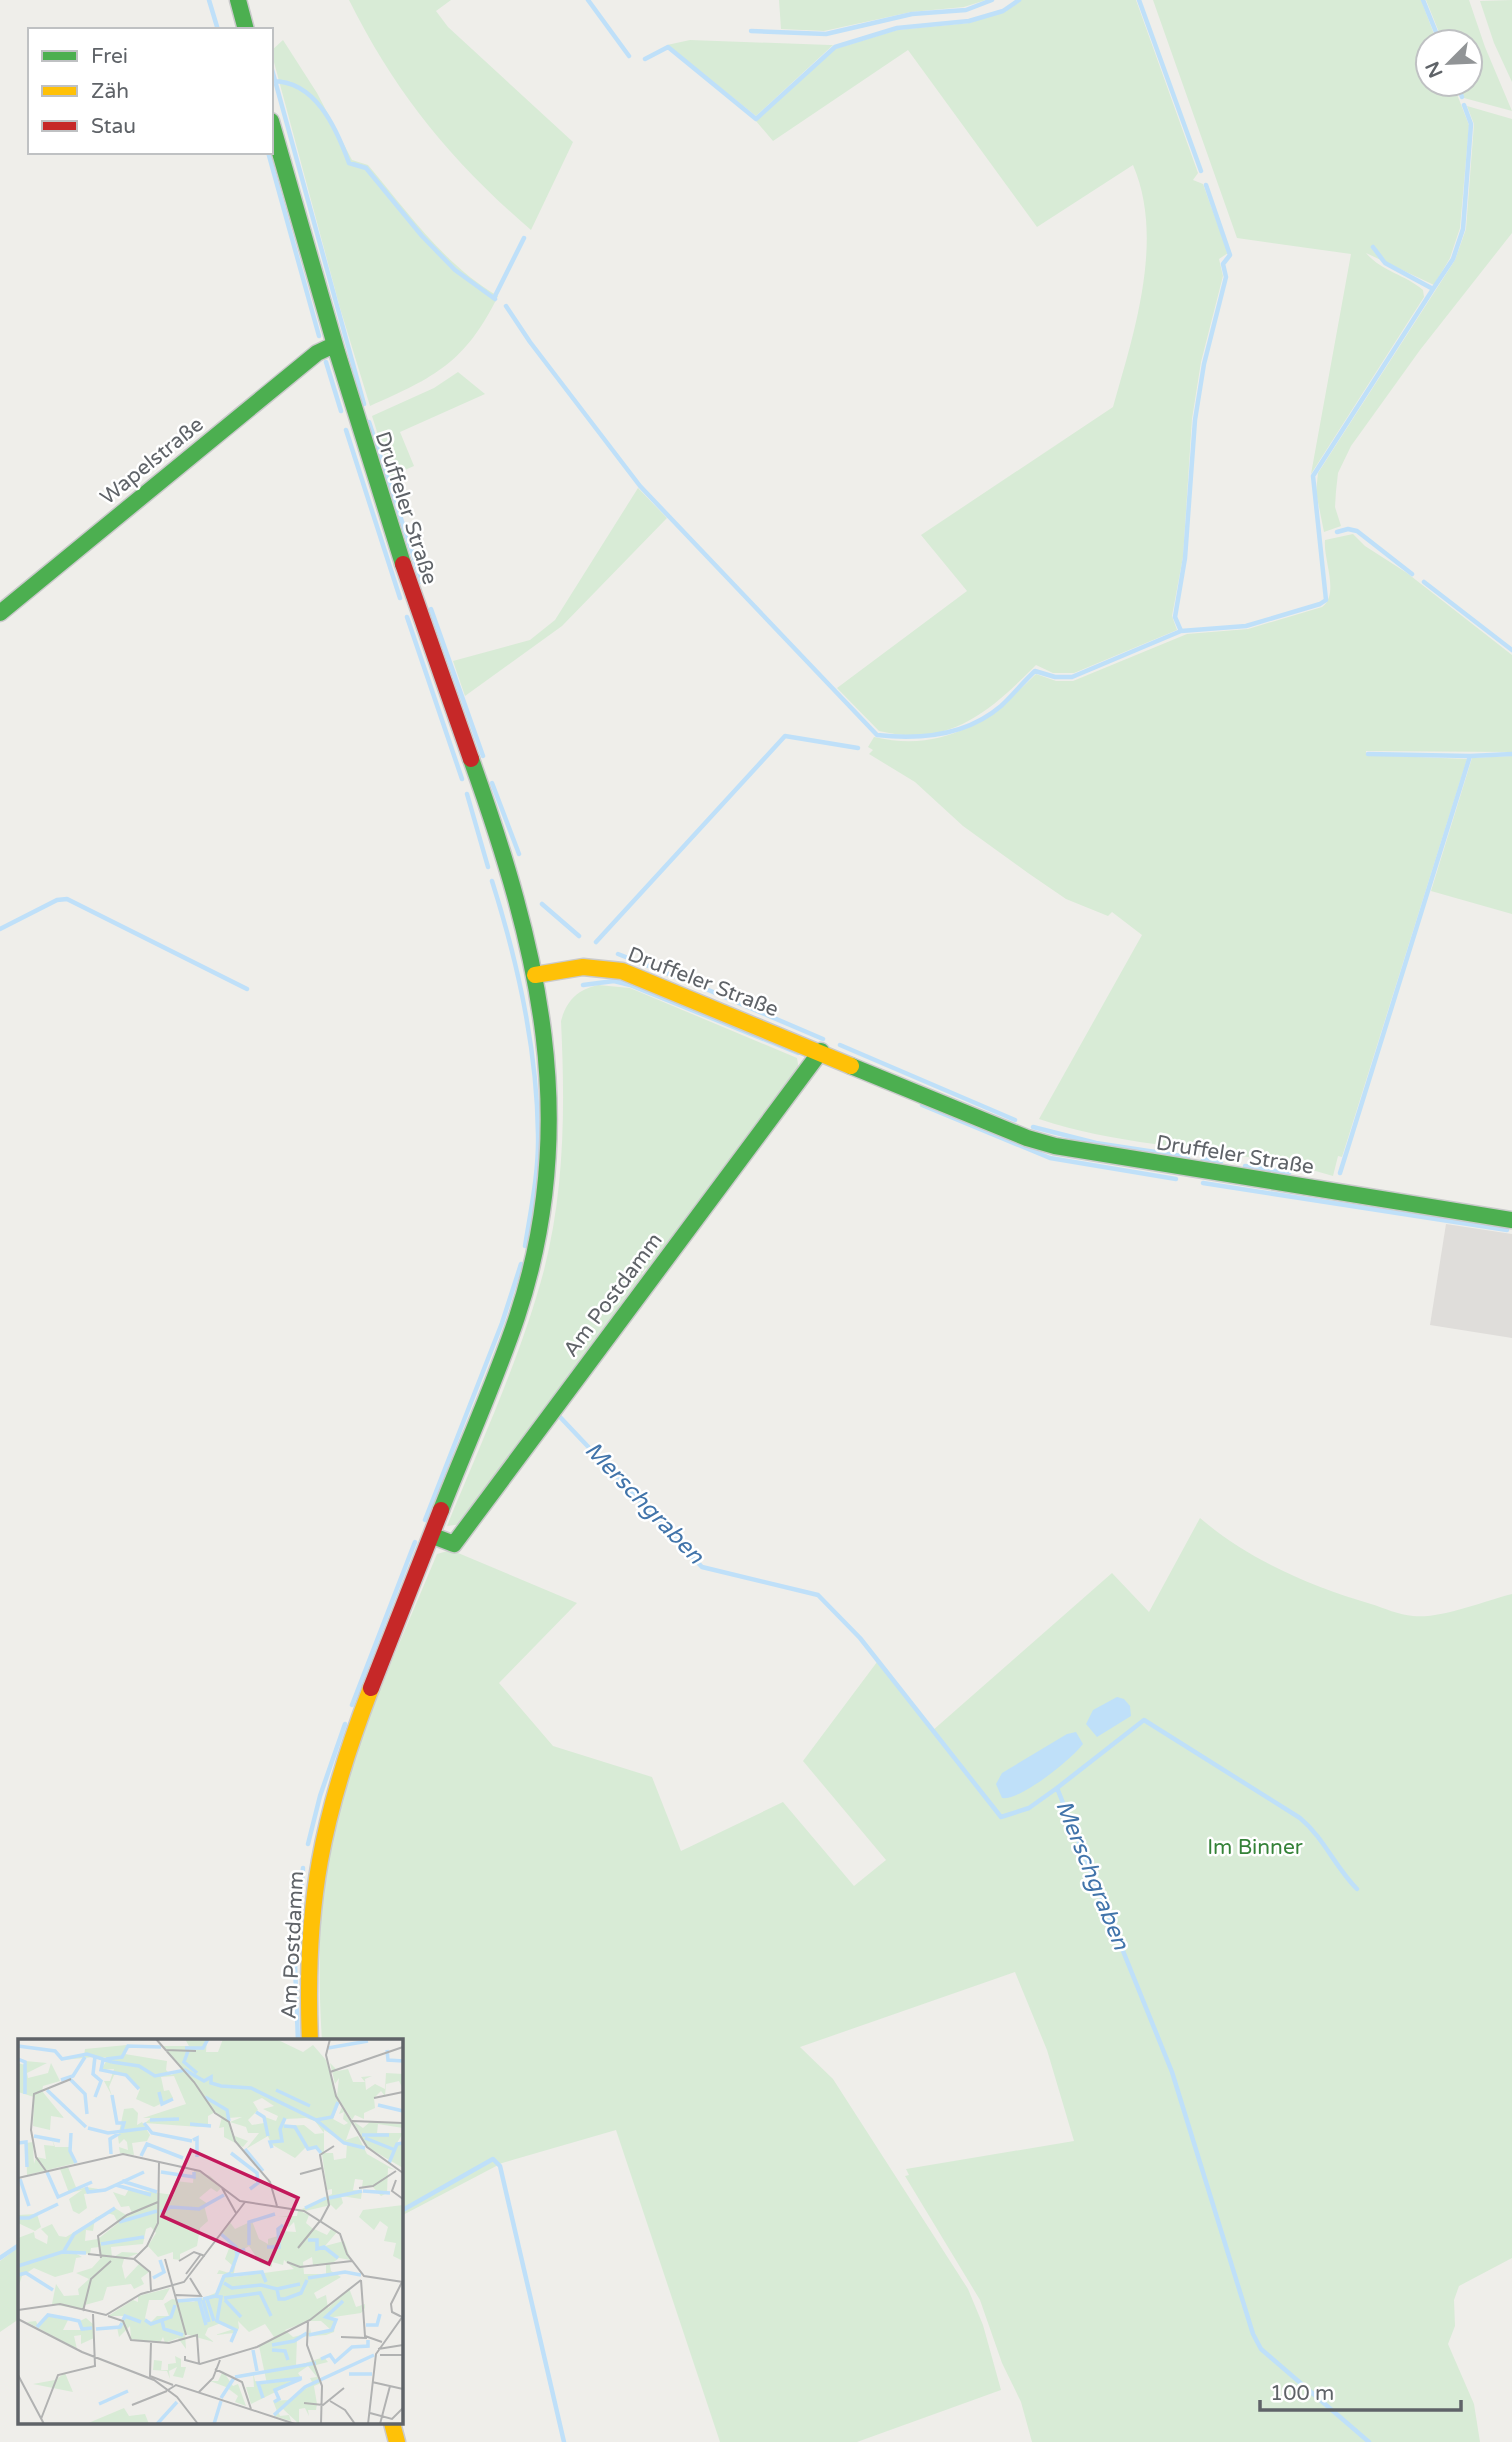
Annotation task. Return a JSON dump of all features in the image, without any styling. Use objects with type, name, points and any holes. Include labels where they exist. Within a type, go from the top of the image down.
[{"type":"street","points":[[238,0],[245,28]]},
{"type":"street","name":"Druffeler Straße","points":[[273,128],[334,345],[416,604],[478,781],[536,975],[583,967],[622,971],[1027,1138],[1055,1146],[1512,1220]]},
{"type":"street","name":"Wapelstraße","points":[[0,613],[317,353],[334,345]]},
{"type":"street","name":"Am Postdamm","points":[[310,2039],[308,1966],[318,1856],[347,1750],[517,1317],[541,1221],[550,1146],[550,1092],[544,1020],[536,975]]},
{"type":"street","name":"Am Postdamm","points":[[433,1536],[454,1545],[821,1051]]},
{"type":"street","points":[[393,2424],[397,2442]]},
{"type":"shaded area","points":[[1446,1224],[1512,1234],[1512,1338],[1430,1325]]},
{"type":"green space","points":[[349,0],[451,0],[436,11],[448,27],[573,142],[531,230],[475,178],[428,124],[386,66]]},
{"type":"green space","points":[[779,0],[986,0],[964,7],[911,12],[824,31],[781,29]]},
{"type":"green space","points":[[1021,0],[1136,0],[1198,173],[1193,180],[1203,184],[1228,253],[1219,259],[1223,276],[1201,362],[1192,419],[1183,557],[1172,616],[1177,630],[1074,673],[1053,673],[1036,665],[986,710],[948,729],[928,734],[905,735],[879,731],[837,688],[967,591],[921,535],[1113,407],[1143,286],[1146,224],[1142,194],[1133,165],[1037,227],[908,50],[773,141],[756,121],[835,49],[897,30],[969,23],[1003,12]]},
{"type":"green space","points":[[1153,0],[1421,0],[1432,28],[1414,28],[1414,98],[1458,98],[1469,125],[1460,228],[1450,258],[1434,285],[1366,253],[1379,264],[1423,290],[1424,297],[1311,474],[1351,254],[1237,238]]},
{"type":"green space","points":[[1426,0],[1469,0],[1479,28],[1437,28]]},
{"type":"green space","points":[[1512,0],[1512,82],[1494,43],[1480,1]]},
{"type":"green space","points":[[283,40],[317,93],[352,160],[368,165],[444,253],[479,284],[498,296],[486,319],[460,353],[430,376],[370,406],[340,308],[273,58],[273,49]]},
{"type":"green space","points":[[690,40],[833,45],[756,116],[667,45]]},
{"type":"green space","points":[[1484,44],[1485,47],[1512,111],[1464,98],[1484,98]]},
{"type":"green space","points":[[1467,106],[1512,119],[1512,233],[1420,350],[1351,446],[1338,473],[1335,507],[1341,526],[1324,532],[1316,492],[1318,473],[1455,260],[1466,229],[1474,124]]},
{"type":"green space","points":[[458,372],[485,394],[400,432],[414,466],[391,476],[372,416],[434,388]]},
{"type":"green space","points":[[638,488],[667,518],[562,626],[465,696],[453,661],[530,640],[555,620]]},
{"type":"green space","points":[[1353,534],[1365,546],[1407,573],[1512,655],[1512,752],[1366,751],[1366,755],[1467,759],[1342,1157],[1338,1156],[1333,1176],[1260,1159],[1112,1137],[1039,1119],[1142,935],[1112,912],[1108,916],[1066,899],[1028,873],[963,826],[915,782],[869,754],[873,750],[868,747],[874,737],[922,741],[964,729],[1001,706],[1036,674],[1056,681],[1073,681],[1187,634],[1248,629],[1322,607],[1330,594],[1325,540]]},
{"type":"green space","points":[[1512,756],[1512,914],[1431,891],[1472,758]]},
{"type":"green space","points":[[598,985],[630,988],[797,1058],[799,1070],[650,1271],[646,1268],[642,1274],[645,1277],[462,1524],[447,1526],[512,1367],[535,1302],[551,1239],[562,1146],[561,1021],[566,1007],[574,997]]},
{"type":"green space","name":"Im Binner","points":[[1200,1518],[1239,1547],[1281,1570],[1325,1589],[1402,1614],[1436,1615],[1512,1594],[1512,2258],[1459,2286],[1454,2300],[1455,2326],[1448,2344],[1474,2404],[1480,2442],[1032,2442],[1021,2402],[1002,2363],[980,2300],[905,2176],[909,2175],[906,2169],[1074,2141],[1047,2050],[1015,1972],[800,2047],[833,2079],[968,2289],[983,2325],[1001,2390],[857,2442],[720,2442],[616,2130],[502,2163],[402,2215],[402,2039],[322,2039],[321,1921],[327,1861],[350,1771],[385,1677],[437,1554],[451,1550],[577,1603],[499,1683],[553,1746],[652,1777],[681,1851],[783,1802],[854,1886],[886,1860],[803,1761],[877,1662],[932,1731],[1112,1573],[1149,1612]]},
{"type":"green space","points":[[18,2248],[18,2320],[0,2332],[0,2261]]},
{"type":"water","points":[[1117,1697],[1124,1699],[1130,1706],[1131,1716],[1097,1737],[1086,1724],[1093,1710]]},
{"type":"water","points":[[1076,1732],[1083,1744],[1068,1759],[1033,1786],[1021,1793],[1002,1798],[996,1784],[1002,1773],[1067,1734]]},
{"type":"waterway","points":[[209,0],[217,28]]},
{"type":"waterway","points":[[588,0],[629,56]]},
{"type":"waterway","points":[[751,31],[826,34],[912,14],[966,10],[992,0]]},
{"type":"waterway","points":[[645,59],[668,47],[756,119],[835,47],[897,28],[969,21],[1003,11],[1019,0]]},
{"type":"waterway","points":[[1139,0],[1201,171]]},
{"type":"waterway","points":[[1423,0],[1434,28]]},
{"type":"waterway","points":[[273,73],[364,404]]},
{"type":"waterway","points":[[273,81],[300,88],[312,97],[338,135],[349,163],[366,168],[422,236],[455,270],[495,299]]},
{"type":"waterway","points":[[1433,289],[1453,259],[1463,229],[1471,124],[1464,105]]},
{"type":"waterway","points":[[269,154],[319,336]]},
{"type":"waterway","points":[[1181,631],[1175,617],[1185,558],[1195,420],[1204,364],[1226,277],[1223,264],[1230,255],[1206,185]]},
{"type":"waterway","points":[[494,298],[524,238]]},
{"type":"waterway","points":[[506,306],[530,342],[640,486],[877,735],[926,736],[958,730],[987,716],[1001,706],[1035,671],[1055,677],[1072,677],[1181,631],[1246,626],[1326,600],[1313,476],[1433,289],[1385,263],[1373,247]]},
{"type":"waterway","points":[[326,362],[341,411]]},
{"type":"waterway","points":[[369,422],[422,582]]},
{"type":"waterway","points":[[346,430],[400,598]]},
{"type":"waterway","points":[[1337,532],[1348,529],[1357,531],[1412,574]]},
{"type":"waterway","points":[[1424,582],[1512,650]]},
{"type":"waterway","points":[[431,609],[483,756]]},
{"type":"waterway","points":[[407,617],[462,779]]},
{"type":"waterway","points":[[596,942],[785,736],[858,748]]},
{"type":"waterway","points":[[1368,754],[1470,756]]},
{"type":"waterway","points":[[1340,1173],[1470,756],[1512,754]]},
{"type":"waterway","points":[[492,783],[519,854]]},
{"type":"waterway","points":[[467,794],[488,867]]},
{"type":"waterway","points":[[492,881],[518,974],[530,1037],[537,1102],[537,1162],[525,1246]]},
{"type":"waterway","points":[[0,929],[57,900],[67,899],[247,989]]},
{"type":"waterway","points":[[542,904],[579,936]]},
{"type":"waterway","points":[[618,954],[679,978]]},
{"type":"waterway","points":[[583,985],[614,981],[630,985],[798,1053]]},
{"type":"waterway","points":[[699,986],[823,1039]]},
{"type":"waterway","points":[[840,1045],[1015,1120]]},
{"type":"waterway","points":[[922,1105],[1050,1158],[1176,1179]]},
{"type":"waterway","points":[[1033,1127],[1096,1143],[1188,1157]]},
{"type":"waterway","points":[[1203,1159],[1221,1162]]},
{"type":"waterway","points":[[1245,1166],[1289,1173]]},
{"type":"waterway","points":[[1203,1183],[1507,1230]]},
{"type":"waterway","points":[[425,1520],[502,1323],[521,1264]]},
{"type":"waterway","name":"Merschgraben","points":[[560,1417],[702,1567],[818,1595],[860,1638],[1001,1817],[1029,1808],[1057,1788],[1172,2072],[1253,2334],[1261,2349],[1369,2442]]},
{"type":"waterway","points":[[352,1705],[415,1542]]},
{"type":"waterway","points":[[1057,1788],[1144,1720],[1300,1818],[1316,1834],[1357,1889]]},
{"type":"waterway","points":[[308,1844],[320,1796],[345,1724]]},
{"type":"waterway","points":[[298,2039],[295,1965],[303,1868]]},
{"type":"waterway","points":[[402,2210],[493,2159],[500,2166],[564,2442]]},
{"type":"waterway","points":[[0,2258],[18,2246]]},
{"type":"traffic: fast","points":[[238,0],[245,28]]},
{"type":"traffic: fast","points":[[273,128],[337,352],[403,564]]},
{"type":"traffic: fast","points":[[0,613],[317,353],[334,345]]},
{"type":"traffic: fast","points":[[441,1510],[517,1317],[536,1244],[547,1174],[549,1104],[544,1035],[532,966],[516,898],[471,759]]},
{"type":"traffic: fast","points":[[433,1536],[454,1544],[821,1051]]},
{"type":"traffic: fast","points":[[851,1066],[1027,1138],[1055,1146],[1512,1220]]},
{"type":"traffic: slow","points":[[535,975],[583,967],[622,971],[851,1066]]},
{"type":"traffic: slow","points":[[310,2039],[310,1946],[320,1861],[340,1778],[371,1688]]},
{"type":"traffic: slow","points":[[392,2424],[397,2442]]},
{"type":"traffic: jam","points":[[403,564],[471,759]]},
{"type":"traffic: jam","points":[[371,1688],[441,1510]]}]
